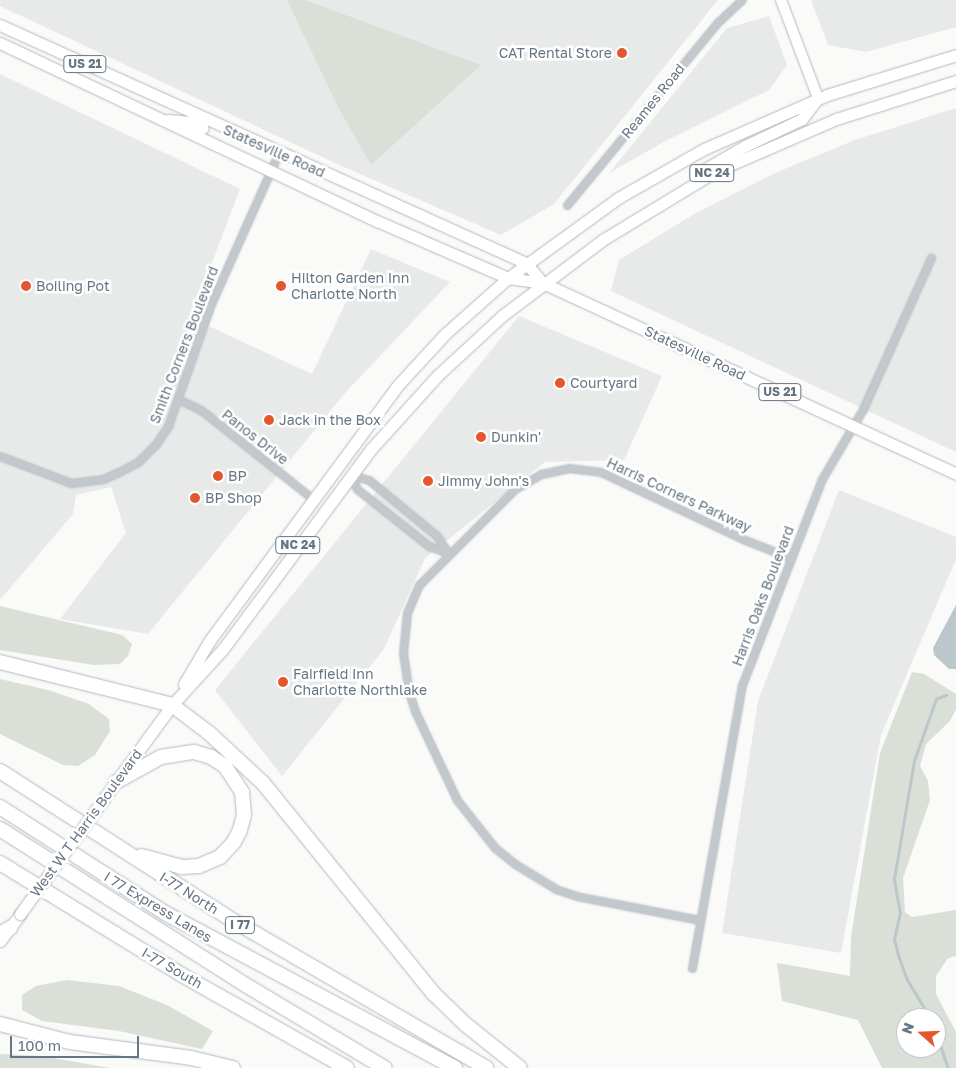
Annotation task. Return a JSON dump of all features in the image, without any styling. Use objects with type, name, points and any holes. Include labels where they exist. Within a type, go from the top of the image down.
[{"type":"highway","points":[[0,662],[172,705],[255,773],[426,986],[465,1024],[520,1068]]},
{"type":"highway","points":[[116,782],[168,755],[186,752],[202,754],[218,761],[235,778],[242,792],[244,815],[238,836],[230,847],[220,857],[199,866],[173,866],[116,847]]},
{"type":"highway","name":"I-77 North","points":[[0,771],[116,847],[294,958],[486,1068]]},
{"type":"highway","name":"I 77 Express Lanes","points":[[0,807],[173,917],[455,1068]]},
{"type":"highway","name":"I 77 Express Lanes","points":[[0,829],[249,987],[385,1068]]},
{"type":"highway","name":"I-77 South","points":[[3,866],[182,975],[346,1068]]},
{"type":"highway","points":[[0,1024],[70,1042],[191,1058],[233,1068]]},
{"type":"main road","points":[[659,203],[722,158],[802,120],[818,98],[781,0]]},
{"type":"main road","name":"Statesville Road","points":[[0,25],[184,111],[526,264],[543,283]]},
{"type":"main road","name":"Statesville Road","points":[[0,43],[271,171],[508,278],[543,283],[956,474]]},
{"type":"main road","name":"West W T Harris Boulevard","points":[[0,941],[5,931],[20,914],[172,705],[210,640],[313,499],[416,365],[450,329],[526,264],[611,203],[675,164],[750,127],[818,98],[956,55]]},
{"type":"main road","name":"West W T Harris Boulevard","points":[[172,705],[223,649],[351,475],[444,369],[543,283],[659,203],[716,171],[806,130],[956,81]]},
{"type":"main road","points":[[141,110],[148,103],[170,111],[184,111]]},
{"type":"main road","points":[[158,118],[191,122],[209,130],[215,125]]},
{"type":"street","name":"Reames Road","points":[[567,205],[717,23],[742,0]]},
{"type":"street","name":"Smith Corners Boulevard","points":[[0,456],[71,482],[103,479],[138,462],[156,444],[168,426],[214,297],[279,152]]},
{"type":"street","name":"Harris Oaks Boulevard","points":[[692,968],[738,698],[822,479],[853,425],[931,258]]},
{"type":"street","name":"Panos Drive","points":[[178,399],[201,410],[313,499]]},
{"type":"street","name":"Harris Corners Parkway","points":[[700,920],[580,897],[556,889],[515,864],[467,816],[415,711],[409,693],[403,653],[403,634],[411,599],[419,585],[448,554],[526,481],[569,468],[601,472],[744,540],[791,558]]},
{"type":"street","points":[[351,475],[369,480],[437,536],[448,554]]},
{"type":"street","points":[[351,475],[357,489],[429,546],[448,554]]},
{"type":"shaded area","points":[[0,0],[718,0],[554,204],[501,235],[339,165],[0,6]]},
{"type":"shaded area","points":[[287,0],[305,0],[481,65],[371,165],[338,107]]},
{"type":"shaded area","points":[[811,0],[956,0],[956,27],[866,52],[828,45]]},
{"type":"shaded area","points":[[769,16],[787,65],[769,90],[667,140],[609,173],[727,28]]},
{"type":"shaded area","points":[[0,74],[240,189],[191,318],[312,374],[371,249],[450,282],[345,393],[148,634],[60,619],[126,533],[111,487],[76,495],[73,514],[0,600]]},
{"type":"shaded area","points":[[956,108],[956,452],[611,291],[619,260],[696,213],[775,173],[855,140]]},
{"type":"shaded area","points":[[519,316],[662,376],[624,460],[545,462],[425,558],[384,649],[282,776],[215,690]]},
{"type":"shaded area","points":[[839,490],[956,537],[956,559],[881,735],[841,953],[722,933],[758,701]]},
{"type":"shaded area","points":[[956,605],[956,669],[949,669],[934,655],[933,648]]},
{"type":"shaded area","points":[[0,606],[122,635],[132,644],[128,656],[120,664],[94,665],[0,650]]},
{"type":"shaded area","points":[[912,672],[924,674],[956,694],[956,709],[950,721],[926,744],[920,766],[928,781],[930,800],[903,878],[905,912],[912,917],[956,910],[956,956],[948,958],[936,976],[936,994],[943,1008],[896,1008],[896,1058],[946,1058],[946,1013],[956,1032],[956,1068],[882,1068],[858,1020],[782,1001],[777,963],[850,976],[851,937],[880,753]]},
{"type":"shaded area","points":[[0,679],[48,690],[89,704],[109,719],[110,731],[95,755],[78,766],[63,765],[0,734]]},
{"type":"shaded area","points":[[67,980],[119,986],[167,1005],[213,1031],[202,1049],[119,1031],[42,1021],[22,1010],[22,995],[36,986]]},
{"type":"shaded area","points":[[0,1054],[41,1056],[110,1068],[0,1068]]},
{"type":"waterway","points":[[924,1008],[907,980],[894,939],[900,914],[894,879],[914,761],[936,699],[946,695]]},
{"type":"waterway","points":[[945,1058],[948,1068]]},
{"type":"place","name":"CAT Rental Store","points":[[622,53]]},
{"type":"place","name":"Boiling Pot","points":[[26,286]]},
{"type":"place","name":"Hilton Garden Inn Charlotte North","points":[[281,286]]},
{"type":"place","name":"Courtyard","points":[[560,383]]},
{"type":"place","name":"Jack in the Box","points":[[269,420]]},
{"type":"place","name":"Dunkin'","points":[[481,437]]},
{"type":"place","name":"BP","points":[[218,476]]},
{"type":"place","name":"Jimmy John's","points":[[428,481]]},
{"type":"place","name":"BP Shop","points":[[195,498]]},
{"type":"place","name":"Fairfield Inn Charlotte Northlake","points":[[283,682]]}]
